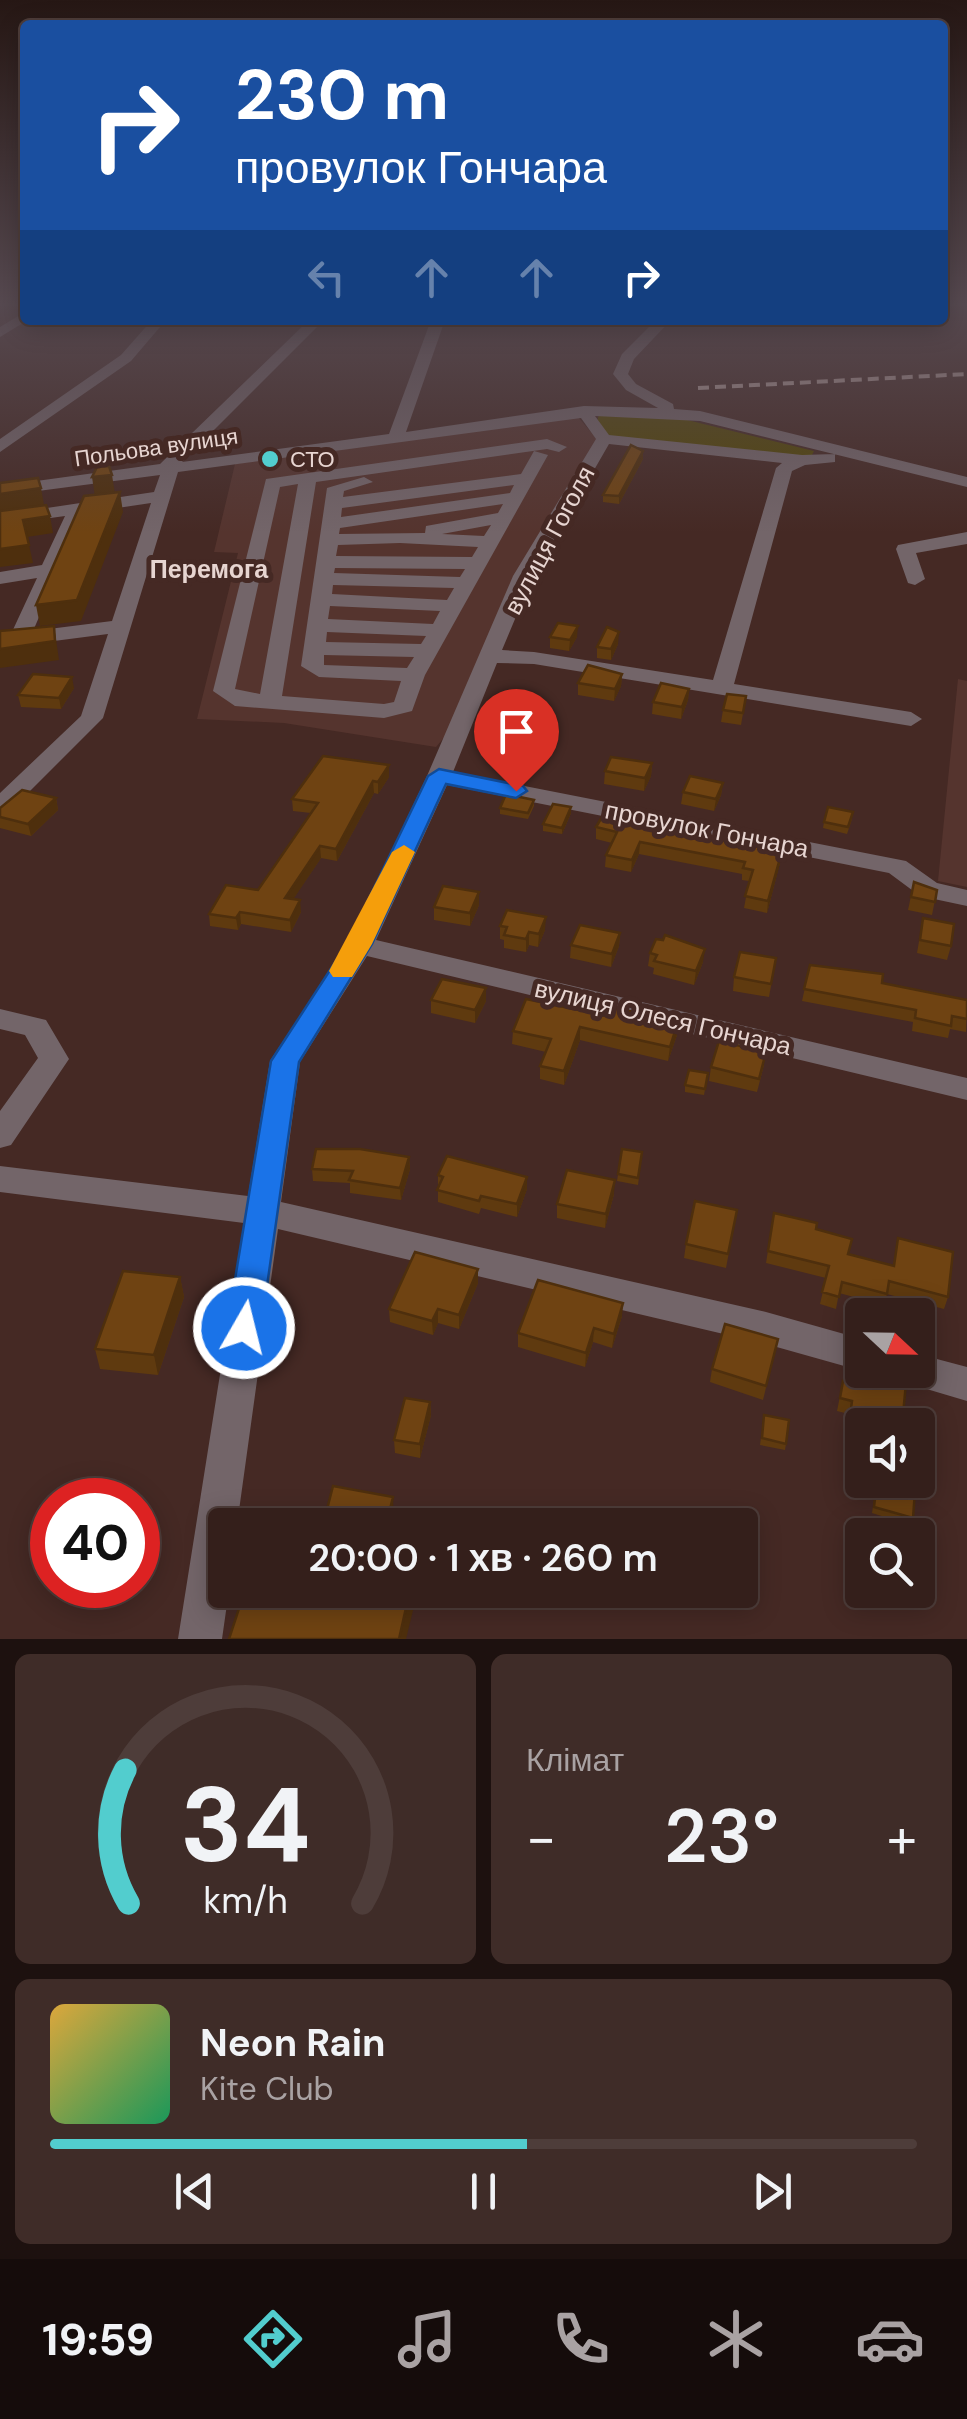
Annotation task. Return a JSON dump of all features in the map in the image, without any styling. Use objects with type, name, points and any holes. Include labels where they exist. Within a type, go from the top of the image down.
[{"type":"street","points":[[0,447],[96,379]]},
{"type":"street","points":[[0,806],[92,718],[168,468],[257,379]]},
{"type":"street","points":[[396,436],[416,379]]},
{"type":"street","points":[[625,379],[652,400],[686,414]]},
{"type":"street","name":"Польова вулиця","points":[[0,491],[584,411],[686,414],[967,482]]},
{"type":"street","name":"вулиця Гоголя","points":[[200,1639],[285,1061],[360,944],[439,776],[524,576],[602,442],[584,411]]},
{"type":"street","points":[[414,676],[319,671],[312,666],[336,488],[556,453],[558,437]]},
{"type":"street","points":[[272,483],[547,444],[558,437]]},
{"type":"street","points":[[540,456],[414,676],[404,706],[397,710],[236,700],[224,691],[274,466],[558,437],[802,460],[869,460]]},
{"type":"street","points":[[722,687],[784,468],[802,460]]},
{"type":"street","points":[[270,702],[308,478]]},
{"type":"street","points":[[334,504],[527,478]]},
{"type":"street","points":[[0,520],[162,496]]},
{"type":"street","points":[[330,532],[516,496]]},
{"type":"street","points":[[9,641],[50,570],[77,509]]},
{"type":"street","points":[[400,537],[506,517]]},
{"type":"street","points":[[330,532],[491,542]]},
{"type":"street","points":[[915,579],[905,549],[967,538]]},
{"type":"street","points":[[323,580],[480,563]]},
{"type":"street","points":[[0,578],[50,570]]},
{"type":"street","points":[[323,580],[468,584]]},
{"type":"street","points":[[323,580],[454,606]]},
{"type":"street","points":[[9,641],[121,626]]},
{"type":"street","points":[[317,626],[440,630]]},
{"type":"street","points":[[314,648],[428,651]]},
{"type":"street","points":[[491,656],[534,658],[911,718]]},
{"type":"street","name":"провулок Гончара","points":[[439,776],[897,867],[929,890],[967,898]]},
{"type":"street","name":"вулиця Олеся Гончара","points":[[360,944],[967,1089]]},
{"type":"street","points":[[0,1019],[35,1028],[54,1058],[0,1136]]},
{"type":"street","points":[[0,1180],[260,1211],[766,1328],[845,1350]]},
{"type":"street","points":[[935,1375],[967,1384]]},
{"type":"shaded area","points":[[599,415],[671,416],[814,451],[811,457],[607,436],[597,421]]},
{"type":"shaded area","points":[[577,416],[597,439],[515,576],[447,734],[436,747],[284,723],[197,719],[238,553],[214,552],[235,464]]},
{"type":"shaded area","points":[[958,679],[967,681],[967,887],[938,881]]},
{"type":"building","points":[[631,445],[643,451],[619,496],[603,495]]},
{"type":"building","points":[[109,466],[112,475],[92,477],[97,467]]},
{"type":"building","points":[[38,478],[41,488],[0,494],[0,483]]},
{"type":"building","points":[[120,492],[77,600],[36,605],[84,496]]},
{"type":"building","points":[[46,505],[50,516],[23,520],[29,545],[0,549],[0,511]]},
{"type":"building","points":[[558,623],[578,626],[570,640],[550,637]]},
{"type":"building","points":[[54,626],[55,641],[0,649],[0,631]]},
{"type":"building","points":[[607,627],[619,632],[611,649],[597,647]]},
{"type":"building","points":[[588,665],[622,674],[615,689],[578,683]]},
{"type":"building","points":[[33,674],[72,677],[59,698],[18,695]]},
{"type":"building","points":[[661,683],[689,689],[682,707],[653,702]]},
{"type":"building","points":[[727,694],[746,696],[743,713],[723,710]]},
{"type":"building","points":[[323,756],[389,765],[378,782],[373,781],[336,849],[320,846],[285,898],[300,900],[290,920],[240,912],[236,918],[209,914],[226,885],[258,890],[318,803],[292,799]]},
{"type":"building","points":[[611,757],[652,763],[645,778],[605,771]]},
{"type":"building","points":[[690,776],[723,783],[716,799],[683,792]]},
{"type":"building","points":[[22,790],[56,798],[28,824],[0,817],[0,808]]},
{"type":"building","points":[[506,794],[534,800],[528,813],[500,808]]},
{"type":"building","points":[[553,804],[571,807],[562,828],[543,824]]},
{"type":"building","points":[[828,807],[853,812],[848,827],[824,822]]},
{"type":"building","points":[[621,811],[715,839],[782,851],[768,901],[745,896],[753,870],[743,868],[745,862],[640,842],[632,860],[606,855],[617,832],[596,827],[605,812],[620,815]]},
{"type":"building","points":[[914,882],[937,890],[935,902],[911,897]]},
{"type":"building","points":[[443,886],[479,892],[470,913],[434,907]]},
{"type":"building","points":[[507,910],[546,917],[539,934],[529,932],[526,939],[504,935],[507,927],[500,926]]},
{"type":"building","points":[[923,918],[954,924],[951,946],[920,940]]},
{"type":"building","points":[[580,925],[620,933],[612,954],[571,945]]},
{"type":"building","points":[[665,935],[705,949],[696,971],[654,961],[657,955],[650,953],[656,939],[663,940]]},
{"type":"building","points":[[740,952],[776,958],[771,984],[734,977]]},
{"type":"building","points":[[810,965],[883,974],[882,983],[967,1000],[967,1019],[952,1016],[951,1026],[915,1018],[916,1010],[804,989]]},
{"type":"building","points":[[442,979],[486,988],[475,1010],[431,1000]]},
{"type":"building","points":[[526,999],[612,1017],[616,1008],[678,1022],[670,1047],[580,1027],[564,1071],[540,1066],[551,1039],[513,1031]]},
{"type":"building","points":[[719,1041],[766,1052],[759,1079],[711,1067]]},
{"type":"building","points":[[689,1070],[708,1073],[705,1089],[685,1085]]},
{"type":"building","points":[[316,1149],[360,1149],[409,1157],[400,1188],[349,1180],[353,1171],[312,1169]]},
{"type":"building","points":[[622,1149],[642,1152],[638,1178],[618,1174]]},
{"type":"building","points":[[447,1156],[527,1177],[517,1204],[481,1196],[479,1201],[437,1190],[443,1177],[438,1175]]},
{"type":"building","points":[[567,1170],[615,1180],[606,1214],[557,1204]]},
{"type":"building","points":[[695,1201],[737,1210],[728,1254],[686,1244]]},
{"type":"building","points":[[774,1213],[817,1223],[816,1229],[852,1239],[848,1254],[894,1266],[898,1238],[953,1252],[948,1297],[889,1281],[887,1294],[842,1282],[839,1297],[822,1292],[829,1266],[768,1251]]},
{"type":"building","points":[[415,1252],[478,1269],[459,1315],[438,1309],[432,1321],[389,1309]]},
{"type":"building","points":[[123,1271],[180,1277],[154,1355],[95,1349]]},
{"type":"building","points":[[538,1280],[623,1303],[614,1334],[594,1328],[586,1353],[518,1333]]},
{"type":"building","points":[[725,1324],[778,1339],[766,1386],[712,1369]]},
{"type":"building","points":[[843,1381],[845,1388],[906,1388],[904,1408],[851,1408],[852,1401],[840,1398]]},
{"type":"building","points":[[405,1398],[430,1402],[420,1444],[394,1440]]},
{"type":"building","points":[[764,1415],[789,1420],[786,1444],[762,1438]]},
{"type":"building","points":[[333,1486],[393,1497],[390,1508],[327,1508]]},
{"type":"building","points":[[875,1498],[914,1498],[913,1518],[874,1507]]},
{"type":"building","points":[[239,1608],[406,1608],[399,1639],[229,1639]]},
{"type":"railway","points":[[698,388],[862,379]]},
{"type":"slow traffic","points":[[342,971],[360,944],[404,852]]},
{"type":"place","name":"СТО","points":[[270,459]]},
{"type":"district","name":"Перемога","points":[[209,569]]},
{"type":"route","points":[[244,1328],[285,1061],[360,944],[439,776],[516,791]]}]
